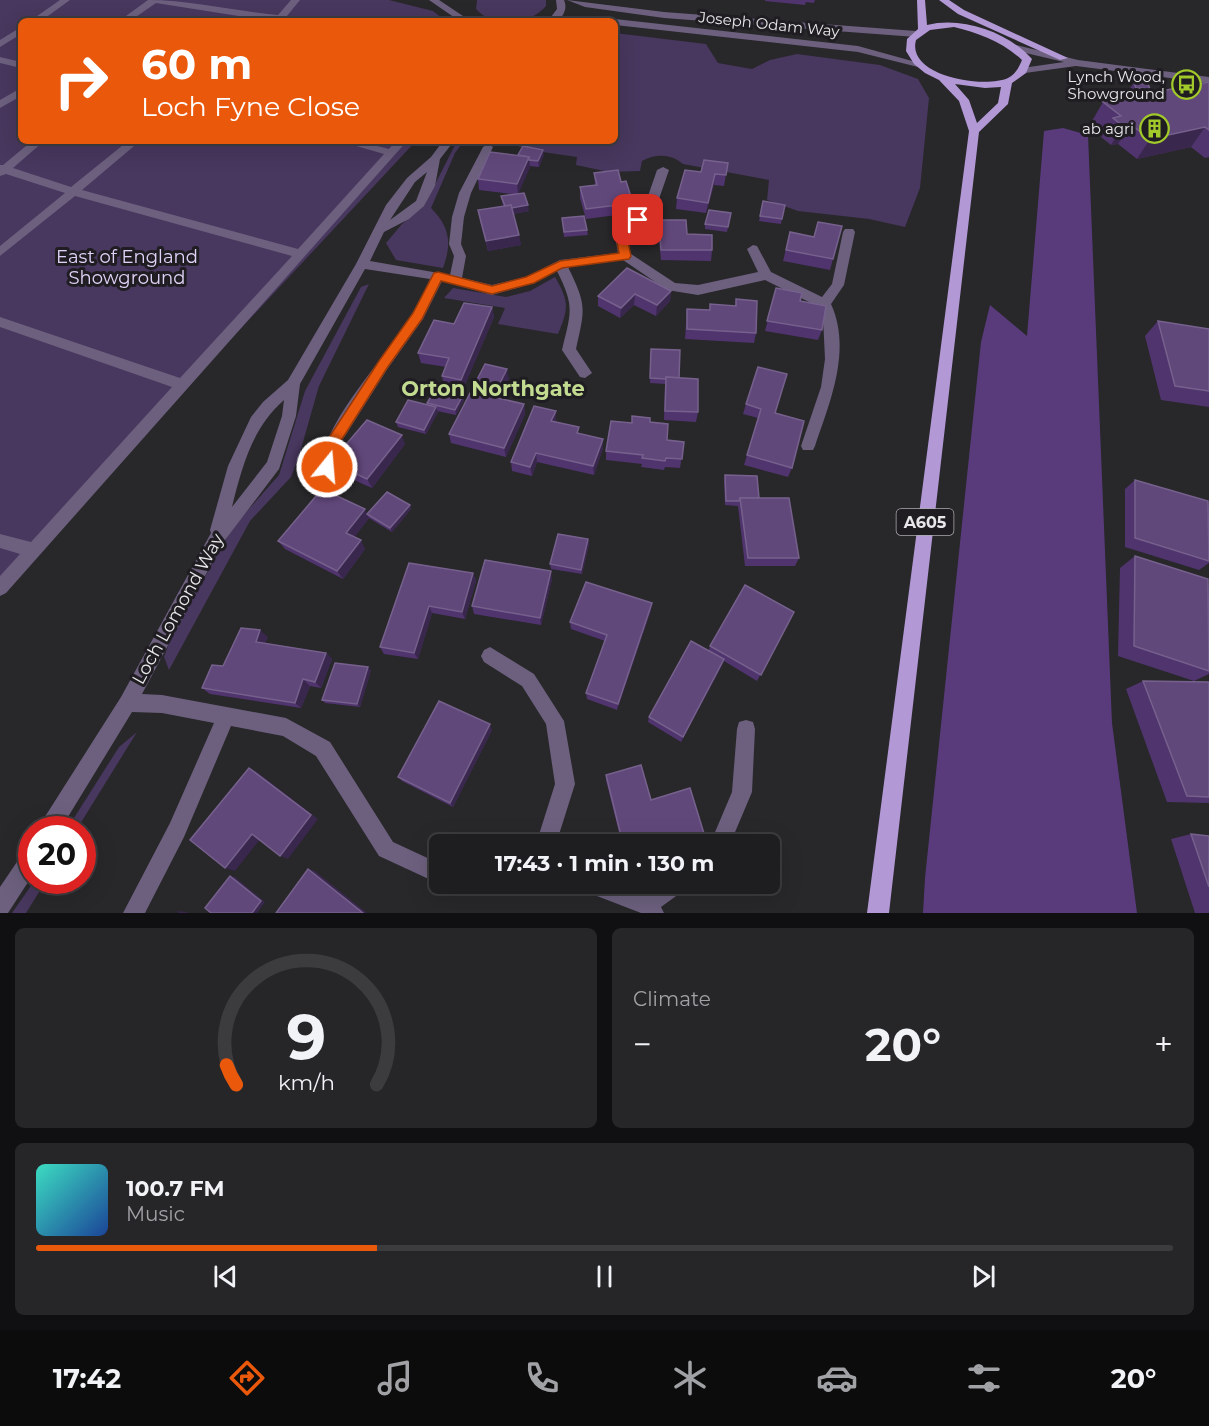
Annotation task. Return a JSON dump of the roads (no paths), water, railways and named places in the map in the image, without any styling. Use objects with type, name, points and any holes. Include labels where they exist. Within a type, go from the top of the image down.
[{"type":"main road","points":[[920,32],[921,0]]},
{"type":"main road","points":[[943,0],[961,12],[977,30]]},
{"type":"main road","points":[[961,12],[1063,57]]},
{"type":"main road","points":[[918,64],[910,53],[909,43],[920,32],[954,24],[977,30],[1016,48],[1027,59],[1025,70],[1008,82],[1004,104],[974,130]]},
{"type":"main road","name":"A605","points":[[918,64],[943,78],[965,84],[988,85],[1008,82]]},
{"type":"main road","name":"A605","points":[[878,913],[974,130],[964,100],[943,78]]},
{"type":"street","points":[[39,18],[66,0]]},
{"type":"street","points":[[128,18],[155,0],[265,18]]},
{"type":"street","points":[[280,18],[296,0]]},
{"type":"street","points":[[433,0],[461,18]]},
{"type":"street","points":[[556,18],[561,13],[560,0]]},
{"type":"street","name":"Joseph Odam Way","points":[[571,0],[594,6],[664,15],[920,32]]},
{"type":"street","points":[[461,2],[459,10],[463,18]]},
{"type":"street","points":[[203,18],[214,10]]},
{"type":"street","name":"Joseph Odam Way","points":[[618,22],[858,49],[918,64]]},
{"type":"street","points":[[0,44],[18,32]]},
{"type":"street","points":[[1016,48],[1063,57],[1076,63]]},
{"type":"street","points":[[0,60],[18,64]]},
{"type":"street","points":[[1025,70],[1076,63],[1209,80]]},
{"type":"street","points":[[0,105],[18,93]]},
{"type":"street","points":[[1,170],[35,144]]},
{"type":"street","points":[[0,252],[131,144]]},
{"type":"street","points":[[356,144],[391,153]]},
{"type":"street","points":[[0,588],[399,144]]},
{"type":"street","name":"Loch Lomond Way","points":[[57,816],[127,703],[216,539],[274,465],[289,416],[293,384],[362,264],[390,208],[411,180],[435,159],[447,144]]},
{"type":"street","points":[[455,281],[460,256],[455,244],[458,217],[465,193],[488,147]]},
{"type":"street","name":"Loch Lomond Way","points":[[381,229],[405,217],[419,204],[431,186],[435,159]]},
{"type":"street","points":[[1,170],[300,254]]},
{"type":"street","points":[[625,256],[622,242],[652,199],[662,180],[663,170]]},
{"type":"street","points":[[824,304],[838,285],[849,232]]},
{"type":"street","points":[[753,249],[766,275],[824,304],[830,317],[832,359],[828,387],[808,446]]},
{"type":"street","points":[[362,264],[438,276],[492,290],[530,280],[560,264],[625,256],[672,287],[698,290],[766,275]]},
{"type":"street","points":[[560,264],[576,296],[576,313],[569,350],[585,373]]},
{"type":"street","points":[[327,467],[331,446],[383,364],[418,316],[438,276]]},
{"type":"street","points":[[0,322],[183,385]]},
{"type":"street","points":[[216,539],[232,479],[248,437],[264,410],[293,384]]},
{"type":"street","points":[[0,541],[34,550]]},
{"type":"street","points":[[490,656],[528,680],[555,721],[565,784],[549,834]]},
{"type":"street","points":[[127,703],[162,704],[286,727],[323,749],[386,849],[429,869]]},
{"type":"street","points":[[134,913],[177,830],[226,716]]},
{"type":"street","points":[[724,834],[742,792],[746,729]]},
{"type":"street","points":[[0,906],[18,878]]},
{"type":"street","points":[[615,894],[651,909],[666,894]]},
{"type":"place","name":"Lynch Wood, Showground","points":[[1186,85]]},
{"type":"place","name":"ab agri","points":[[1155,128]]},
{"type":"district","name":"Orton Northgate","points":[[493,388]]},
{"type":"park label","name":"East of England Showground","points":[[127,267]]}]
